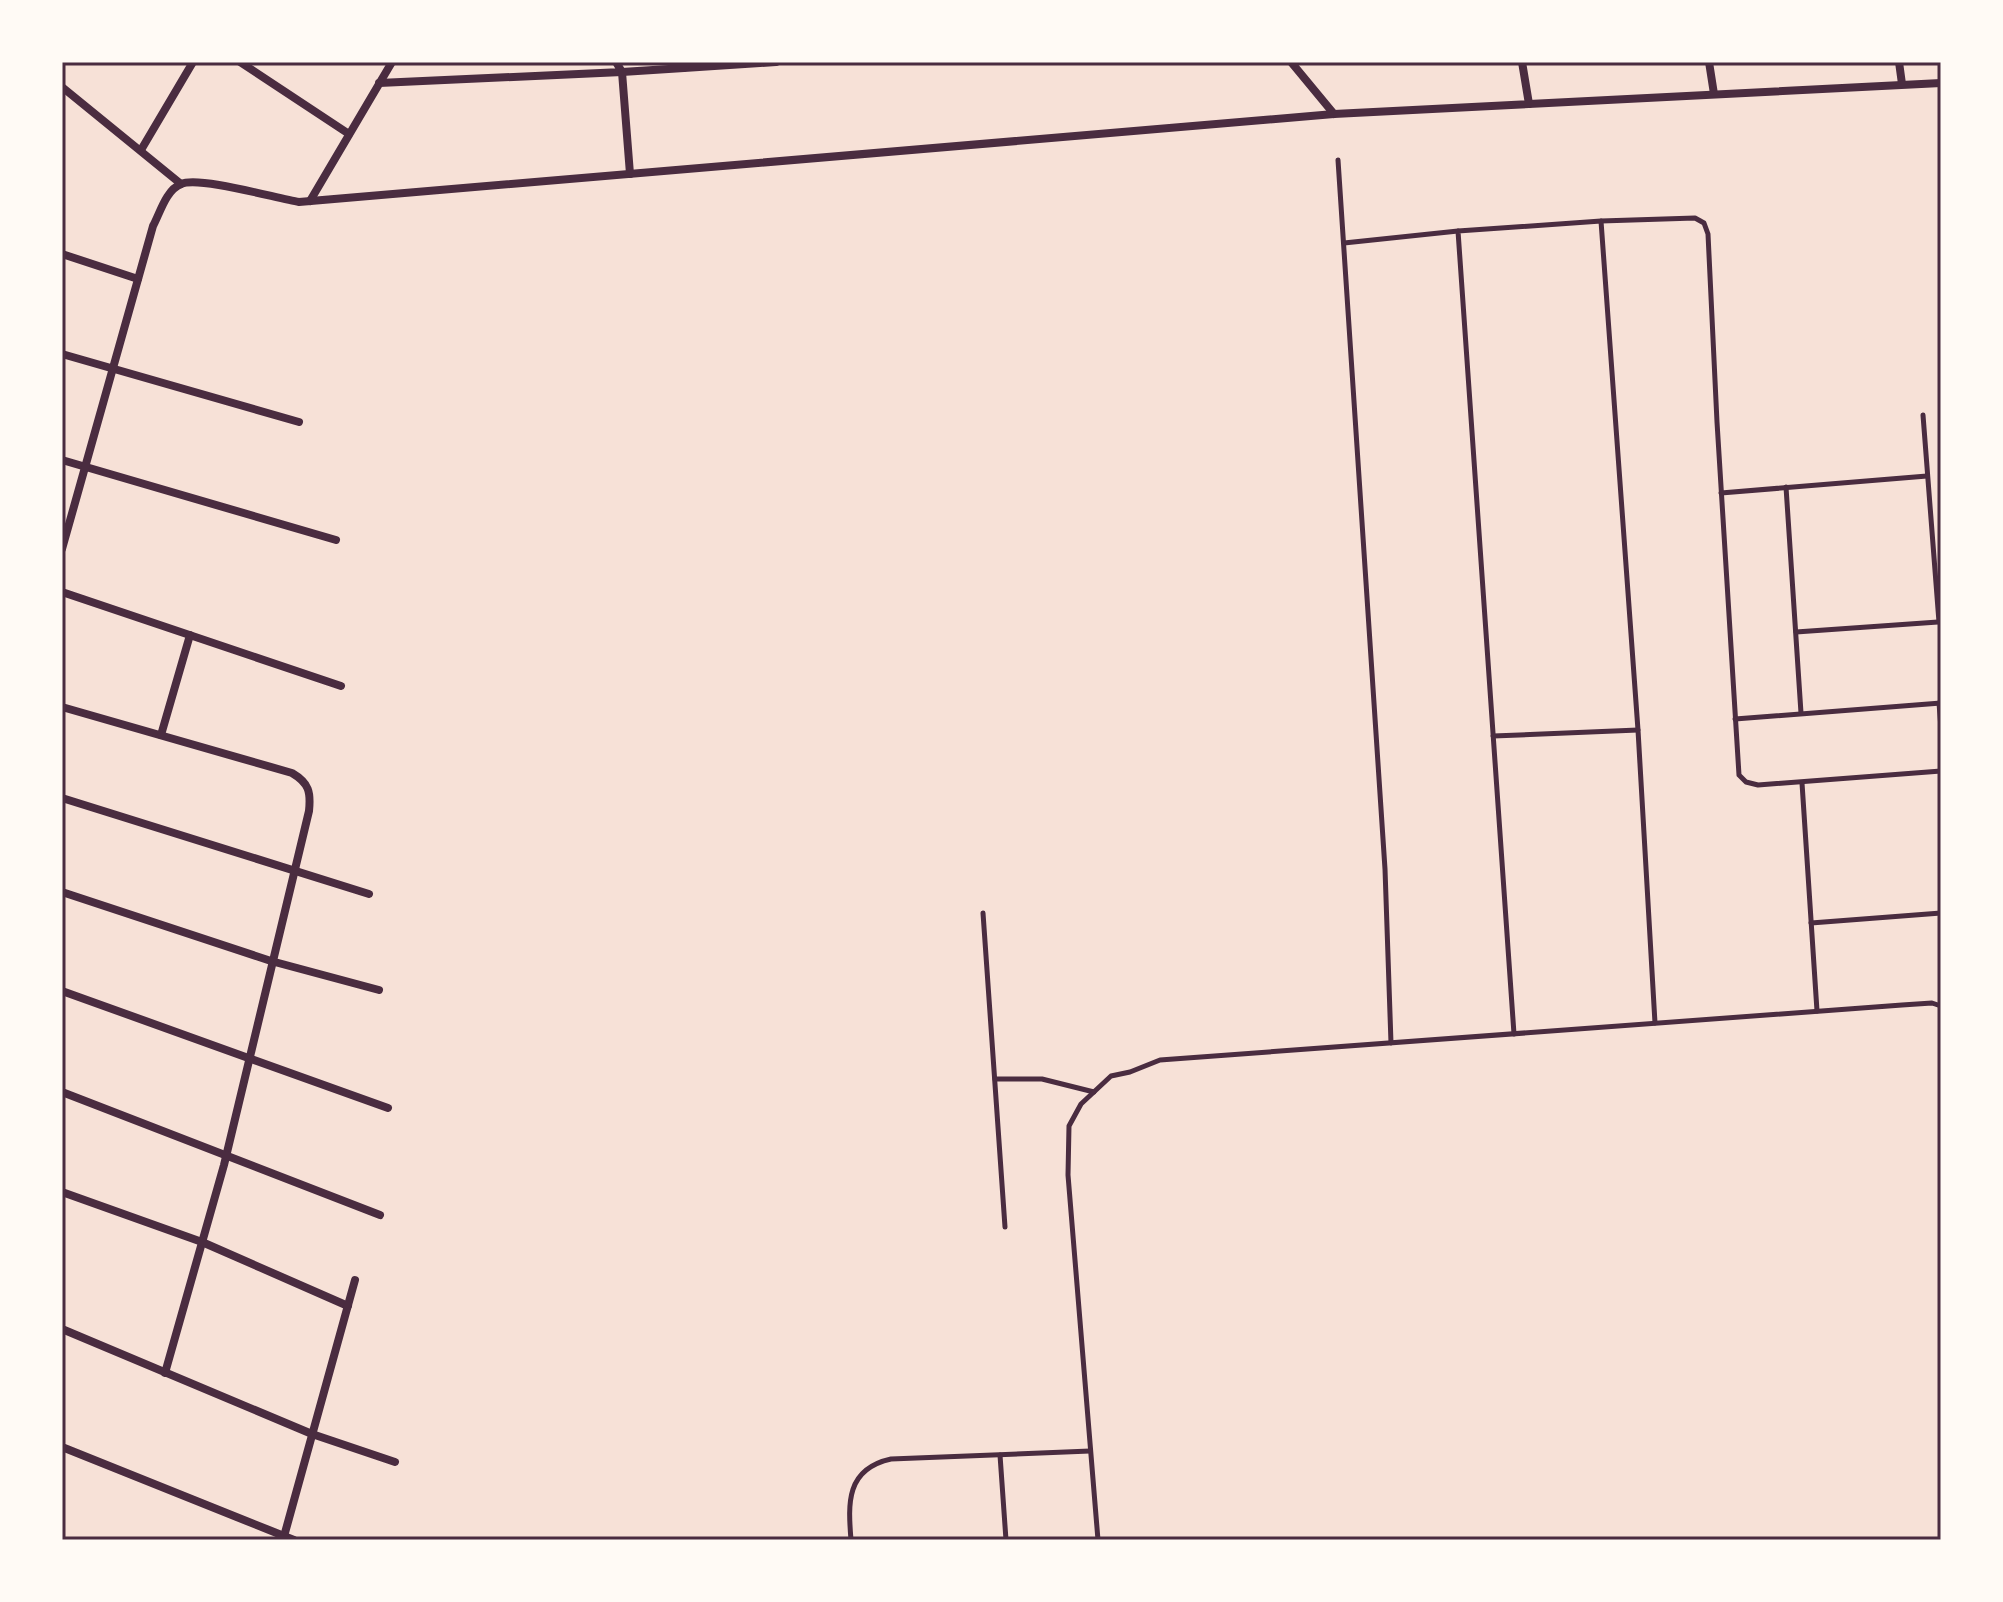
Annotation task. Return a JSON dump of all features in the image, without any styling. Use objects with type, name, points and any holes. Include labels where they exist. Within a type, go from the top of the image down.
[{"type":"street","points":[[141,150],[193,62]]},
{"type":"street","points":[[240,62],[349,134]]},
{"type":"street","points":[[310,201],[392,62]]},
{"type":"street","points":[[616,62],[622,72],[630,174]]},
{"type":"street","points":[[379,83],[776,62]]},
{"type":"street","points":[[1291,62],[1334,114]]},
{"type":"street","points":[[1522,62],[1529,104]]},
{"type":"street","points":[[1709,62],[1714,94]]},
{"type":"street","points":[[1899,62],[1902,84]]},
{"type":"street","points":[[62,549],[65,526],[85,467],[153,226],[171,192],[181,184],[199,181],[269,197],[310,201],[1334,114],[1941,83]]},
{"type":"street","points":[[62,87],[181,184]]},
{"type":"street","points":[[62,254],[138,279]]},
{"type":"street","points":[[62,354],[299,422]]},
{"type":"street","points":[[62,460],[336,540]]},
{"type":"street","points":[[62,592],[341,686]]},
{"type":"street","points":[[161,735],[190,635]]},
{"type":"street","points":[[62,707],[292,773],[308,786],[310,795],[309,811],[225,1157],[165,1373]]},
{"type":"street","points":[[62,798],[369,894]]},
{"type":"street","points":[[62,892],[271,961],[379,990]]},
{"type":"street","points":[[62,991],[388,1108]]},
{"type":"street","points":[[62,1092],[380,1215]]},
{"type":"street","points":[[62,1192],[202,1242],[348,1306]]},
{"type":"street","points":[[283,1538],[355,1280]]},
{"type":"street","points":[[62,1329],[312,1434],[395,1462]]},
{"type":"street","points":[[62,1447],[294,1540]]},
{"type":"lane","points":[[1338,160],[1385,869],[1391,1043]]},
{"type":"lane","points":[[1344,243],[1601,221],[1676,217],[1695,218],[1704,223],[1708,234],[1739,775],[1746,782],[1758,785],[1941,771]]},
{"type":"lane","points":[[1601,221],[1638,730],[1655,1023]]},
{"type":"lane","points":[[1458,231],[1514,1034]]},
{"type":"lane","points":[[1796,632],[1940,622],[1923,415]]},
{"type":"lane","points":[[1721,493],[1928,476]]},
{"type":"lane","points":[[1786,487],[1801,713]]},
{"type":"lane","points":[[1735,719],[1940,703],[1941,728]]},
{"type":"lane","points":[[1493,736],[1638,730]]},
{"type":"lane","points":[[1802,783],[1817,1011]]},
{"type":"lane","points":[[983,913],[1005,1227]]},
{"type":"lane","points":[[1811,923],[1941,913]]},
{"type":"lane","points":[[1098,1540],[1068,1175],[1069,1126],[1081,1104],[1111,1076],[1160,1060],[1932,1003],[1941,1006]]},
{"type":"lane","points":[[995,1079],[1042,1079],[1095,1093]]},
{"type":"lane","points":[[851,1540],[848,1503],[855,1485],[873,1463],[891,1459],[1090,1451]]},
{"type":"lane","points":[[1000,1455],[1006,1540]]}]
